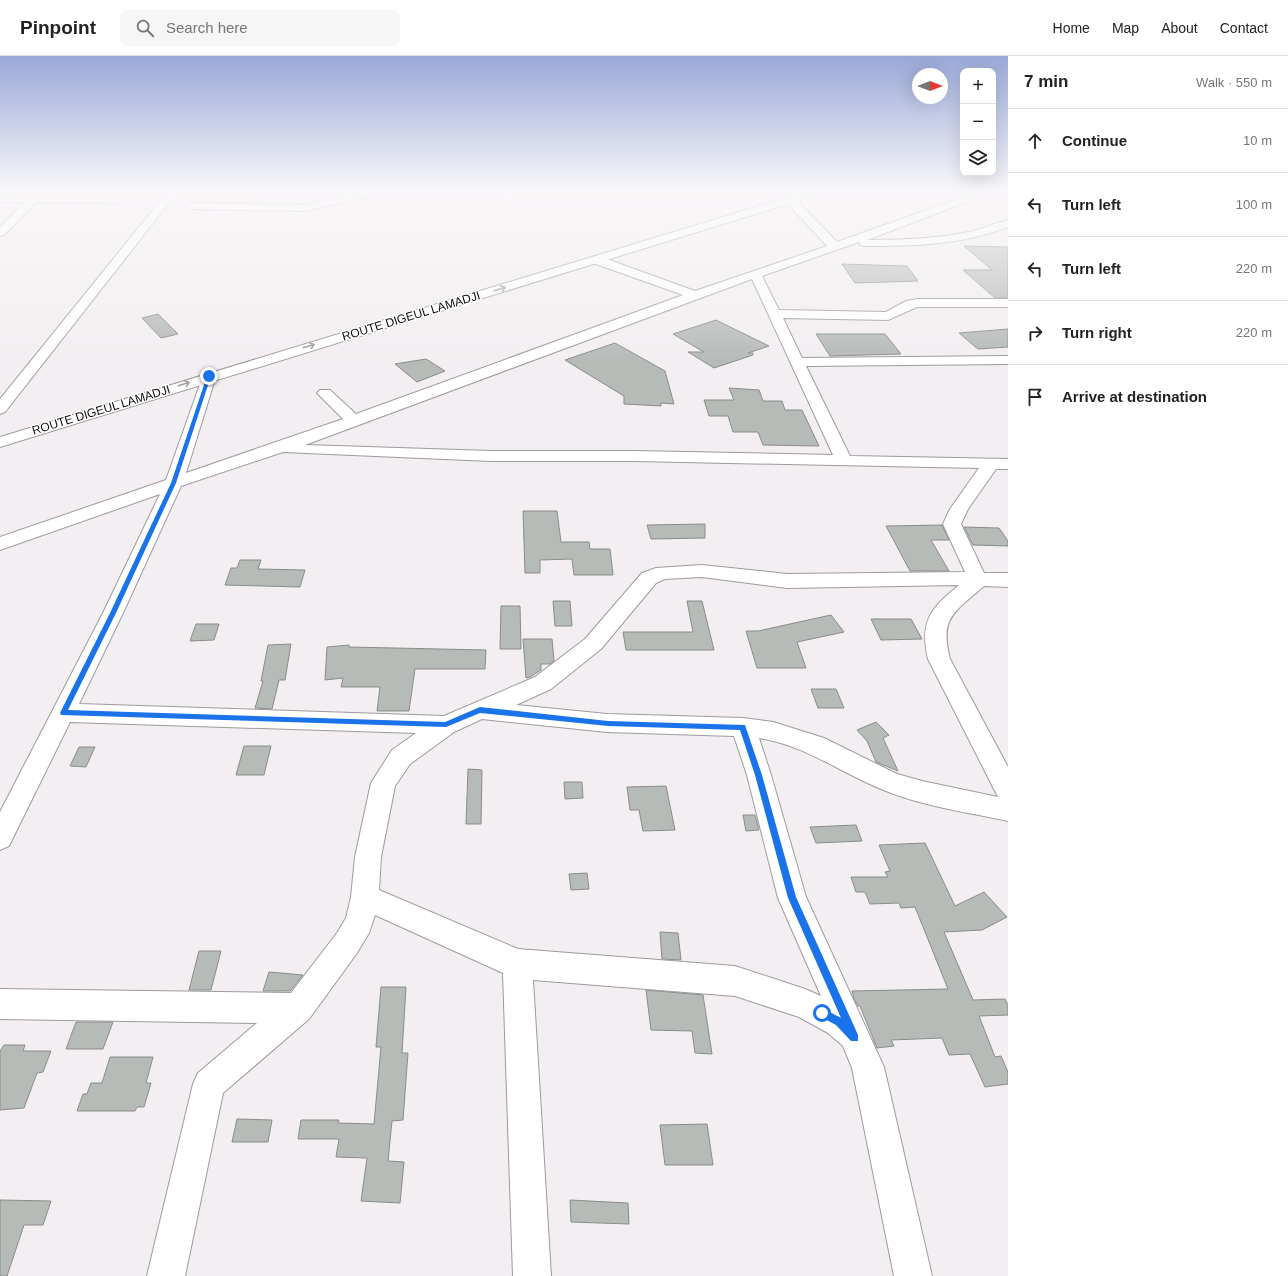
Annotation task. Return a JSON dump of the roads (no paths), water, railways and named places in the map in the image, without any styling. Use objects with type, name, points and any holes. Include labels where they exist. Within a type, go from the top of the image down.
[{"type":"street","points":[[0,409],[129,247]]},
{"type":"street","name":"ROUTE DIGEUL LAMADJI","points":[[237,355],[609,247]]},
{"type":"street","name":"ROUTE DIGEUL LAMADJI","points":[[0,442],[207,368],[597,260],[635,247]]},
{"type":"street","points":[[0,544],[354,422],[694,295],[835,247]]},
{"type":"street","points":[[597,260],[694,295]]},
{"type":"street","points":[[755,273],[842,459]]},
{"type":"street","points":[[774,314],[888,316],[911,304],[917,303],[1008,302]]},
{"type":"street","points":[[797,362],[1008,360]]},
{"type":"street","points":[[0,838],[64,713],[174,483],[207,368]]},
{"type":"street","points":[[325,393],[354,422]]},
{"type":"street","points":[[280,448],[491,456],[634,456],[842,459],[1000,464]]},
{"type":"street","points":[[978,580],[952,524],[959,509],[1000,464]]},
{"type":"street","points":[[166,1276],[209,1084],[298,1008],[347,943],[359,923],[365,897],[368,857],[383,783],[401,757],[446,725],[543,683],[593,644],[649,578],[663,573],[702,571],[787,581],[940,578],[1008,580]]},
{"type":"street","points":[[978,580],[938,617],[934,634],[935,646],[939,659],[1008,791]]},
{"type":"street","points":[[480,710],[608,723],[743,727],[773,731],[816,745],[890,782],[922,792],[1008,810]]},
{"type":"street","points":[[64,713],[446,725]]},
{"type":"street","points":[[743,727],[759,775],[792,898],[868,1067],[913,1276]]},
{"type":"street","points":[[365,897],[517,964],[735,981],[806,1004],[839,1022],[854,1038]]},
{"type":"street","points":[[517,964],[532,1276]]},
{"type":"street","points":[[0,1004],[298,1008]]}]
